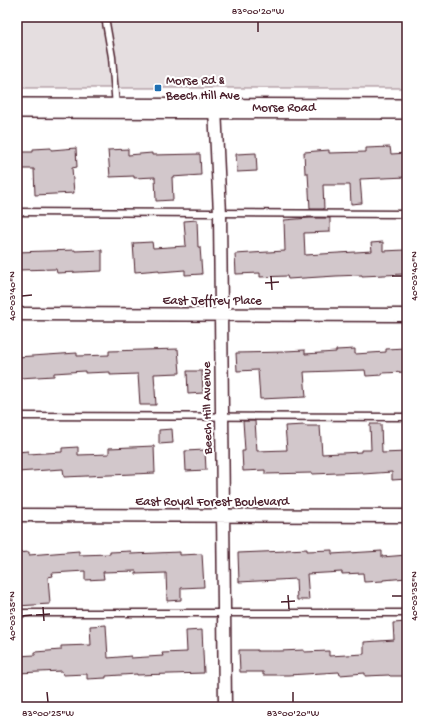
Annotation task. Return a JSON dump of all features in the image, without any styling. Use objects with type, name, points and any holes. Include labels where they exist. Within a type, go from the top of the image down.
[{"type":"main road","name":"Morse Road","points":[[17,108],[407,109]]},
{"type":"street","name":"Beech Hill Avenue","points":[[215,108],[220,214],[225,707]]},
{"type":"street","name":"East Jeffrey Place","points":[[17,314],[407,315]]},
{"type":"street","name":"East Royal Forest Boulevard","points":[[17,515],[407,516]]},
{"type":"lane","points":[[105,17],[112,58],[116,109]]},
{"type":"lane","points":[[17,212],[407,214]]},
{"type":"lane","points":[[17,416],[407,417]]},
{"type":"lane","points":[[17,613],[407,613]]},
{"type":"shaded area","points":[[17,17],[407,17],[407,88],[17,88]]},
{"type":"building","points":[[390,147],[391,154],[407,153],[407,177],[360,179],[362,203],[351,204],[350,185],[323,185],[324,209],[310,209],[308,173],[305,173],[304,152],[329,150],[329,153],[366,152],[366,148]]},
{"type":"building","points":[[51,148],[51,150],[76,148],[77,167],[72,168],[74,193],[35,195],[34,169],[17,169],[17,152],[33,152],[33,149]]},
{"type":"building","points":[[128,149],[128,155],[152,153],[152,155],[200,154],[201,175],[172,177],[173,200],[156,201],[155,177],[110,177],[108,150]]},
{"type":"building","points":[[256,153],[257,171],[237,172],[236,154]]},
{"type":"building","points":[[330,218],[330,232],[304,233],[305,255],[372,251],[371,243],[383,242],[383,251],[405,250],[406,274],[288,279],[287,276],[260,277],[260,273],[236,274],[235,254],[285,251],[284,220]]},
{"type":"building","points":[[197,220],[198,247],[200,247],[202,274],[185,275],[185,270],[135,272],[133,243],[152,242],[153,248],[186,246],[184,221]]},
{"type":"building","points":[[102,250],[102,271],[57,273],[56,269],[17,270],[17,252]]},
{"type":"building","points":[[405,348],[406,372],[382,373],[382,375],[366,376],[365,370],[304,372],[306,397],[260,399],[258,370],[237,371],[236,353],[305,350],[305,354],[355,349],[355,354],[386,352],[386,349]]},
{"type":"building","points":[[178,349],[180,373],[154,374],[156,405],[140,405],[138,374],[110,375],[110,372],[85,373],[85,371],[54,373],[54,376],[19,378],[19,375],[17,376],[17,357],[77,353],[77,356],[109,355],[109,351]]},
{"type":"building","points":[[187,371],[202,371],[203,393],[188,394]]},
{"type":"building","points":[[243,421],[255,421],[257,451],[287,450],[285,426],[320,426],[322,454],[371,450],[370,424],[381,424],[382,453],[407,452],[407,479],[392,480],[392,472],[363,474],[363,472],[265,474],[265,470],[243,471],[242,451],[245,451]]},
{"type":"building","points":[[172,429],[173,443],[159,444],[159,430]]},
{"type":"building","points":[[154,446],[155,473],[64,477],[63,469],[17,472],[17,452],[28,451],[28,454],[62,452],[62,448],[78,447],[78,455],[109,454],[109,448]]},
{"type":"building","points":[[205,450],[206,470],[186,471],[185,451]]},
{"type":"building","points":[[307,549],[307,551],[332,550],[332,554],[382,551],[382,557],[407,555],[407,578],[364,582],[363,573],[342,574],[342,572],[307,574],[309,600],[297,600],[296,579],[239,582],[238,553]]},
{"type":"building","points":[[79,551],[79,555],[110,554],[110,552],[131,551],[131,554],[180,552],[180,555],[202,554],[204,587],[181,588],[181,600],[167,601],[166,573],[136,574],[136,571],[103,572],[104,579],[85,580],[85,571],[52,573],[53,576],[48,577],[50,604],[17,606],[17,553],[29,552],[29,555]]},
{"type":"building","points":[[407,622],[407,676],[365,676],[365,673],[340,675],[339,672],[263,675],[263,672],[240,672],[239,650],[304,650],[304,652],[329,651],[329,656],[364,654],[364,642],[394,640],[393,623]]},
{"type":"building","points":[[106,625],[108,658],[163,656],[162,653],[187,652],[186,631],[202,630],[204,673],[137,674],[87,679],[87,674],[63,675],[62,671],[17,673],[17,656],[35,655],[35,652],[61,650],[61,646],[91,645],[90,626]]},
{"type":"place","name":"Morse Rd & Beech Hill Ave","points":[[158,88]]}]
